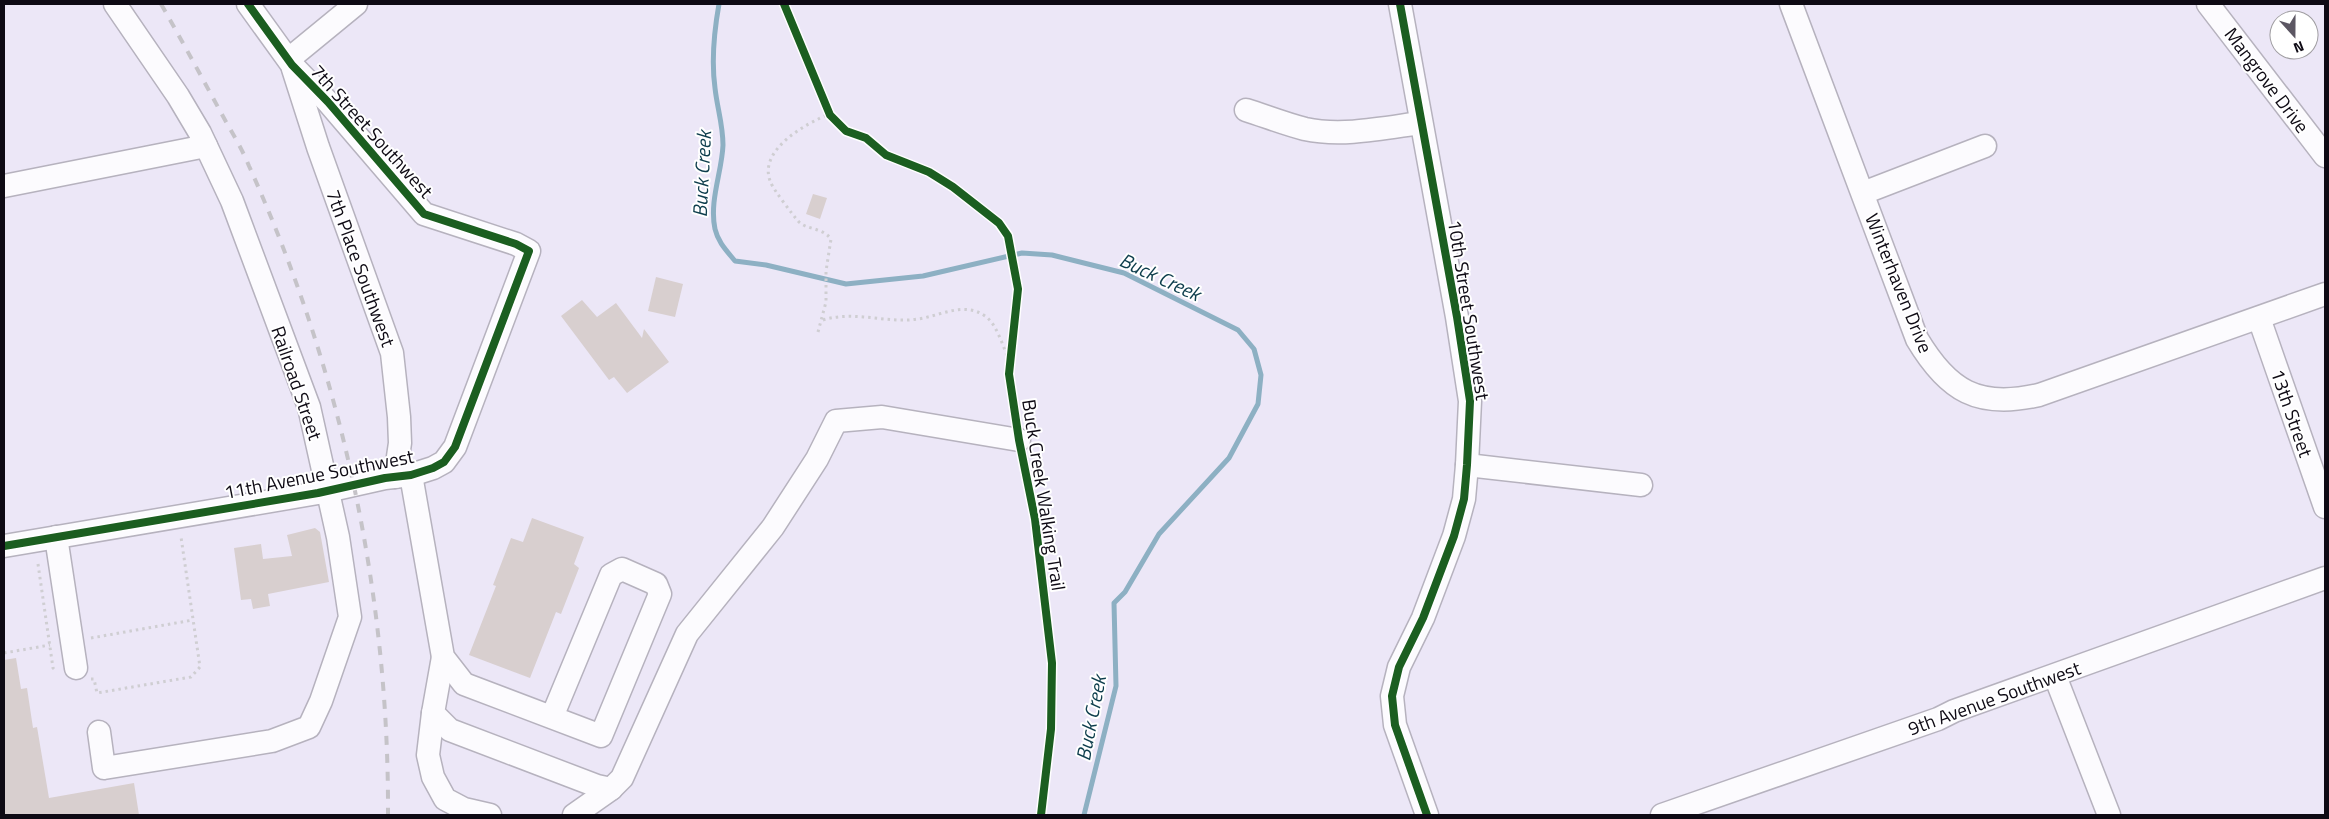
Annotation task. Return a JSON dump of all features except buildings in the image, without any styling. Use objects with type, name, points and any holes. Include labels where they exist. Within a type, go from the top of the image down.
[{"type":"street","name":"Railroad Street","points":[[99,732],[104,768],[272,741],[309,727],[321,701],[350,617],[328,491],[309,407],[232,201],[206,146],[178,96],[115,4]]},
{"type":"street","name":"7th Street Southwest","points":[[248,4],[291,62],[335,109],[424,214],[516,244],[529,251]]},
{"type":"street","points":[[291,62],[356,4]]},
{"type":"street","name":"10th Street Southwest","points":[[1400,4],[1470,401],[1468,465],[1464,498],[1454,536],[1423,618],[1399,667],[1392,696],[1395,725],[1427,815]]},
{"type":"street","name":"Winterhaven Drive","points":[[1791,4],[1917,338],[1931,362],[1955,385],[1978,396],[2007,401],[2039,395],[2325,294]]},
{"type":"street","name":"Mangrove Drive","points":[[2208,4],[2325,156]]},
{"type":"street","name":"7th Place Southwest","points":[[291,62],[318,146],[392,353],[403,476],[443,657]]},
{"type":"street","points":[[1246,110],[1306,129],[1326,131],[1352,131],[1421,123]]},
{"type":"street","points":[[4,186],[206,146]]},
{"type":"street","points":[[1863,193],[1985,146]]},
{"type":"street","name":"11th Avenue Southwest","points":[[4,546],[328,491],[433,468],[450,456],[477,394],[529,251]]},
{"type":"street","name":"13th Street","points":[[2259,318],[2325,507]]},
{"type":"street","points":[[574,815],[611,789],[622,778],[687,634],[773,527],[816,459],[836,421],[882,417],[1019,440]]},
{"type":"street","points":[[1468,465],[1641,485]]},
{"type":"street","points":[[56,537],[72,641],[74,674]]},
{"type":"street","points":[[443,657],[464,684],[552,718],[601,736],[660,594],[656,584],[622,569],[612,575],[552,718]]},
{"type":"street","name":"9th Avenue Southwest","points":[[1662,815],[2325,578]]},
{"type":"street","points":[[443,657],[428,755],[433,777],[445,799],[464,809],[490,815]]},
{"type":"street","points":[[2055,676],[2109,815]]},
{"type":"street","points":[[433,713],[450,730],[597,786],[611,789]]},
{"type":"path","points":[[818,332],[823,320],[826,302],[826,271],[830,239],[826,232],[799,222],[770,182],[769,171],[770,159],[780,145],[800,129],[831,114]]},
{"type":"path","points":[[823,320],[836,316],[915,320],[948,310],[977,311],[987,317],[1009,363]]},
{"type":"path","points":[[1009,363],[1012,342]]},
{"type":"path","points":[[38,564],[54,668],[94,679],[98,693],[191,677],[200,667],[181,537]]},
{"type":"path","points":[[4,653],[193,620]]},
{"type":"waterway","name":"Buck Creek","points":[[719,4],[714,35],[713,67],[723,145],[715,197],[714,218],[718,238],[735,261],[766,265],[846,284],[923,276],[1022,253],[1052,255],[1124,273],[1238,330],[1254,349],[1261,375],[1258,404],[1229,458],[1159,534],[1125,592],[1114,603],[1116,686],[1084,815]]},
{"type":"railway","points":[[161,4],[246,159],[281,243],[310,322],[334,402],[353,483],[369,565],[380,648],[386,731],[388,815]]},
{"type":"cycle path","points":[[4,546],[318,493],[385,478],[411,475],[433,468],[444,462],[455,447],[529,251],[516,244],[424,214],[328,102],[292,65],[248,4]]},
{"type":"cycle path","name":"Buck Creek Walking Trail","points":[[784,4],[830,115],[846,131],[866,138],[886,155],[929,172],[953,187],[999,223],[1008,236],[1018,289],[1009,374],[1019,440],[1035,519],[1052,663],[1051,729],[1041,815]]},
{"type":"cycle path","points":[[1400,4],[1457,317],[1470,401],[1464,499],[1454,536],[1423,618],[1399,667],[1392,696],[1395,725],[1427,815]]}]
